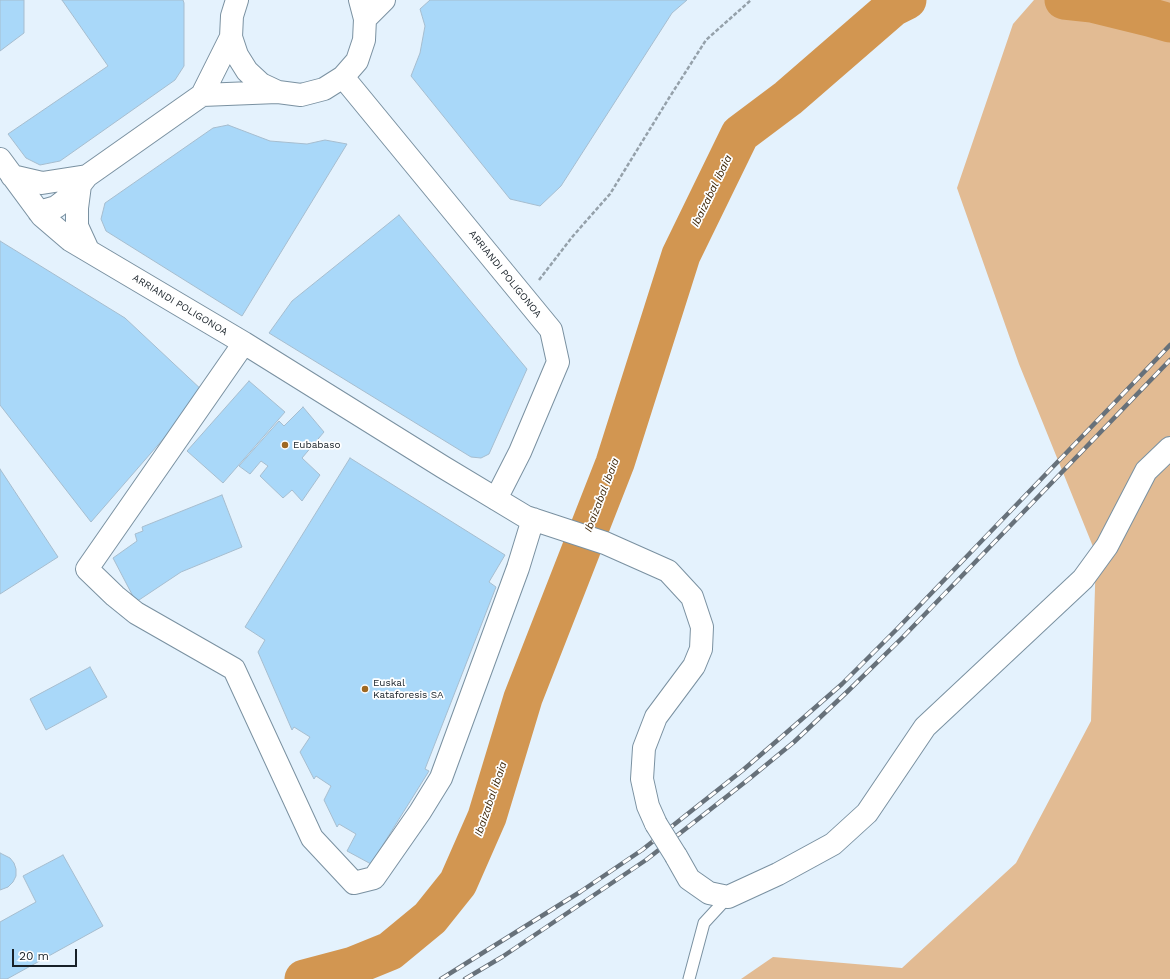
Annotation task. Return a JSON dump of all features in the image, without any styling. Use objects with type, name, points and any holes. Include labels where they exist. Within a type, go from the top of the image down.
[{"type":"street","points":[[231,37],[202,94],[278,92],[301,95],[324,90],[343,77],[357,61],[364,40],[362,9],[384,0]]},
{"type":"street","points":[[234,2],[231,37],[237,55],[247,71],[261,84],[278,92]]},
{"type":"street","name":"ARRIANDI POLIGONOA","points":[[343,77],[551,330],[558,362],[520,452],[496,499]]},
{"type":"street","name":"ARRIANDI POLIGONOA","points":[[39,212],[47,198],[79,180],[202,94]]},
{"type":"street","name":"ARRIANDI POLIGONOA","points":[[6,167],[42,183],[79,180]]},
{"type":"street","name":"ARRIANDI POLIGONOA","points":[[6,167],[42,216],[70,240],[244,343],[526,517],[606,543],[668,571],[692,597],[702,627],[701,649],[694,666],[656,717],[644,748],[642,779],[648,806],[656,824],[689,879],[709,893],[728,898]]},
{"type":"street","points":[[79,180],[76,226],[88,250]]},
{"type":"street","points":[[244,343],[87,570],[136,613],[234,669],[312,838],[354,883],[374,878],[420,812],[441,778],[518,568],[533,519]]},
{"type":"street","points":[[728,898],[778,874],[833,844],[867,813],[925,727],[1083,579],[1107,546],[1146,471],[1170,448]]},
{"type":"lane","points":[[689,979],[704,923],[728,898]]},
{"type":"path","points":[[525,298],[573,236],[610,194],[668,98],[706,40],[751,0]]},
{"type":"shaded area","points":[[1034,0],[1170,0],[1170,979],[741,979],[773,957],[902,968],[1016,863],[1091,721],[1096,554],[1019,364],[957,188],[1013,24]]},
{"type":"building","points":[[0,0],[24,0],[24,33],[0,51]]},
{"type":"building","points":[[62,0],[183,0],[184,66],[175,80],[60,161],[40,165],[26,158],[8,134],[108,66]]},
{"type":"building","points":[[430,0],[687,0],[672,13],[561,186],[540,206],[510,199],[411,76],[420,53],[425,26],[420,9]]},
{"type":"building","points":[[228,125],[270,141],[307,144],[325,140],[347,144],[242,316],[106,231],[101,219],[105,203],[213,128]]},
{"type":"building","points":[[399,215],[527,369],[489,454],[481,458],[471,457],[269,333],[292,301]]},
{"type":"building","points":[[0,241],[125,318],[204,392],[91,522],[0,405]]},
{"type":"building","points":[[249,381],[285,412],[223,483],[187,451]]},
{"type":"building","name":"Eubabaso","points":[[303,407],[324,432],[302,458],[320,475],[302,501],[292,490],[283,498],[260,476],[268,466],[261,461],[250,474],[239,466],[279,421],[284,426]]},
{"type":"building","name":"Euskal Kataforesis SA","points":[[350,458],[505,555],[489,582],[496,587],[425,769],[429,771],[371,864],[347,851],[356,834],[339,824],[337,827],[324,800],[331,786],[316,776],[314,779],[300,752],[310,737],[294,727],[292,730],[258,652],[265,640],[245,627]]},
{"type":"building","points":[[0,469],[58,557],[0,594]]},
{"type":"building","points":[[222,495],[242,547],[181,572],[136,602],[113,558],[137,541],[135,534],[143,531],[142,527]]},
{"type":"building","points":[[90,667],[107,697],[46,730],[30,699]]},
{"type":"building","points":[[0,853],[10,858],[14,863],[16,876],[8,887],[0,890]]},
{"type":"building","points":[[63,855],[103,926],[7,979],[0,979],[0,922],[36,902],[23,876]]},
{"type":"waterway","name":"Ibaizabal ibaia","points":[[304,979],[353,966],[390,951],[430,918],[458,883],[487,817],[523,698],[615,463],[681,255],[740,134],[788,98],[893,7],[907,0]]},
{"type":"waterway","name":"Ibaizabal ibaia","points":[[1064,0],[1092,3],[1170,23]]},
{"type":"railway","points":[[441,979],[580,892],[642,850],[743,770],[786,733],[842,684],[897,629],[1170,345]]},
{"type":"railway","points":[[465,979],[502,957],[646,860],[794,742],[903,637],[1170,360]]},
{"type":"place","name":"Eubabaso","points":[[285,445]]},
{"type":"place","name":"Euskal Kataforesis SA","points":[[365,689]]}]
